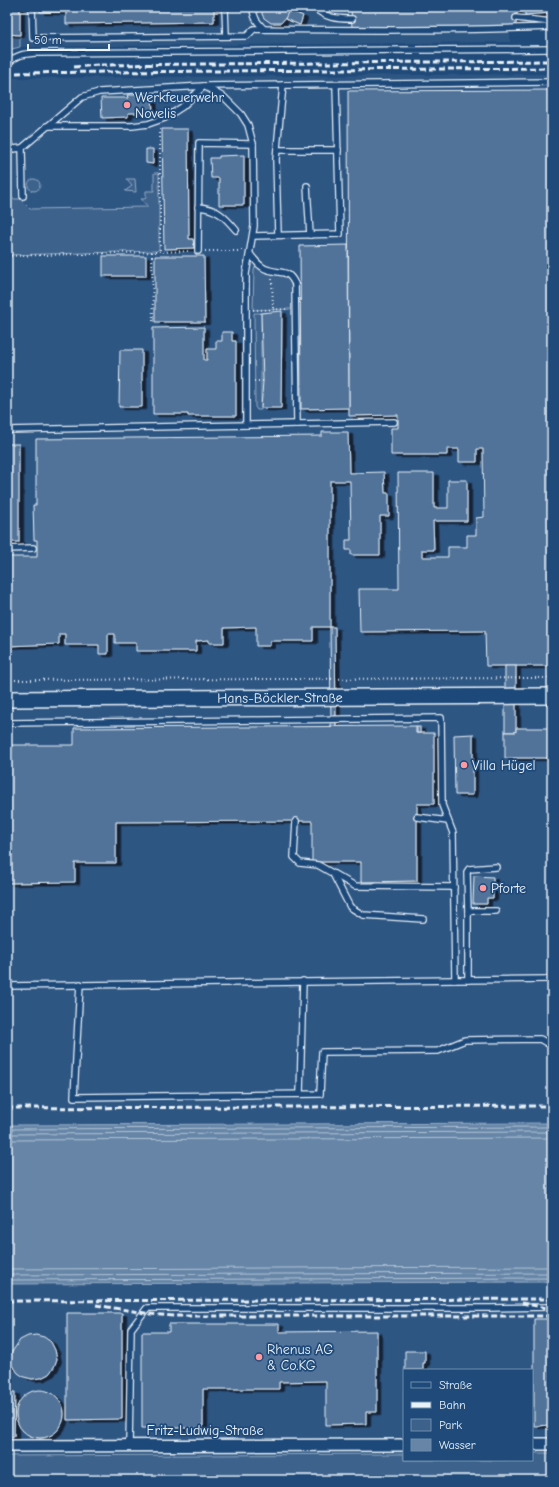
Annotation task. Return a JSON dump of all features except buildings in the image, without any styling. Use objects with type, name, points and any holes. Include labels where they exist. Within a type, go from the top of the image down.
[{"type":"main road","name":"Hans-Böckler-Straße","points":[[7,698],[552,696]]},
{"type":"street","points":[[533,1444],[552,1444]]},
{"type":"street","name":"Fritz-Ludwig-Straße","points":[[7,1446],[403,1445]]},
{"type":"lane","points":[[32,7],[33,38],[247,36],[254,29],[518,29],[552,27]]},
{"type":"lane","points":[[225,7],[226,36]]},
{"type":"lane","points":[[253,7],[253,13],[257,22],[264,29]]},
{"type":"lane","points":[[313,7],[334,19],[352,19]]},
{"type":"lane","points":[[516,18],[552,22]]},
{"type":"lane","points":[[7,64],[21,54],[35,53],[552,49]]},
{"type":"lane","points":[[7,140],[9,148],[22,148],[82,97],[99,92],[204,86],[552,82]]},
{"type":"lane","points":[[253,236],[340,234],[336,84]]},
{"type":"lane","points":[[278,235],[277,150],[283,85]]},
{"type":"lane","points":[[47,126],[132,126],[148,124],[160,120],[182,107],[204,86]]},
{"type":"lane","points":[[204,86],[224,98],[241,114],[250,129],[253,144],[253,236],[246,274],[246,425]]},
{"type":"lane","points":[[198,251],[199,143],[253,144]]},
{"type":"lane","points":[[22,148],[23,196]]},
{"type":"lane","points":[[277,150],[338,150]]},
{"type":"lane","points":[[307,186],[310,235]]},
{"type":"lane","points":[[198,207],[208,207],[216,211],[226,218],[236,230]]},
{"type":"lane","points":[[250,254],[260,266],[272,271],[285,272],[295,284],[296,424]]},
{"type":"lane","points":[[7,430],[394,422]]},
{"type":"lane","points":[[7,549],[33,548]]},
{"type":"lane","points":[[7,723],[441,718],[442,805],[453,833],[455,980]]},
{"type":"lane","points":[[417,817],[448,821]]},
{"type":"lane","points":[[296,821],[294,857],[300,863],[318,865],[355,886],[454,887]]},
{"type":"lane","points":[[468,980],[467,872],[469,869],[496,867]]},
{"type":"lane","points":[[333,873],[350,908],[363,915],[423,919]]},
{"type":"lane","points":[[468,913],[472,911],[496,911]]},
{"type":"lane","points":[[7,986],[552,979]]},
{"type":"lane","points":[[300,1094],[303,981]]},
{"type":"lane","points":[[80,984],[74,1097],[320,1094],[322,1052],[438,1051],[465,1040],[540,1039],[552,1046]]},
{"type":"lane","points":[[129,1445],[131,1329],[147,1308],[552,1307]]},
{"type":"path","points":[[7,256],[160,252],[160,120]]},
{"type":"path","points":[[152,252],[153,324]]},
{"type":"path","points":[[272,271],[273,309]]},
{"type":"path","points":[[246,310],[295,309]]},
{"type":"path","points":[[7,680],[552,678]]},
{"type":"shaded area","points":[[7,7],[552,7],[552,31],[510,32],[510,42],[20,47],[20,35],[7,34]]},
{"type":"shaded area","points":[[552,74],[552,1123],[7,1125],[7,82],[11,78]]},
{"type":"shaded area","points":[[552,1282],[552,1453],[533,1453],[533,1369],[403,1369],[403,1454],[7,1456],[7,1284]]},
{"type":"green space","points":[[7,34],[20,35],[20,47],[7,52]]},
{"type":"green space","points":[[154,173],[159,173],[159,249],[157,251],[7,255],[7,199],[20,199],[30,209],[148,207],[141,199],[146,198],[146,191],[154,191]]},
{"type":"green space","points":[[32,179],[36,179],[40,185],[36,191],[32,191],[28,187],[28,183]]},
{"type":"green space","points":[[126,179],[135,179],[136,192],[125,191],[132,186]]},
{"type":"green space","points":[[256,265],[265,271],[279,274],[288,279],[292,288],[292,309],[253,310],[254,270]]},
{"type":"green space","points":[[254,313],[261,313],[261,410],[257,410],[255,407]]},
{"type":"green space","points":[[533,1453],[552,1453],[552,1480],[7,1480],[7,1456],[403,1454],[403,1461],[533,1461]]},
{"type":"water","points":[[552,1123],[552,1282],[7,1284],[7,1125]]},
{"type":"railway","points":[[74,67],[99,65],[552,61]]},
{"type":"railway","points":[[7,73],[552,68]]},
{"type":"railway","points":[[7,1108],[552,1106]]},
{"type":"railway","points":[[7,1301],[552,1299]]},
{"type":"railway","points":[[522,1303],[552,1309]]},
{"type":"railway","points":[[96,1305],[173,1316],[552,1316]]},
{"type":"place","name":"Werkfeuerwehr Novelis","points":[[127,105]]},
{"type":"place","name":"Villa Hügel","points":[[464,765]]},
{"type":"place","name":"Pforte","points":[[483,888]]},
{"type":"place","name":"Rhenus AG & Co.KG","points":[[259,1357]]}]
